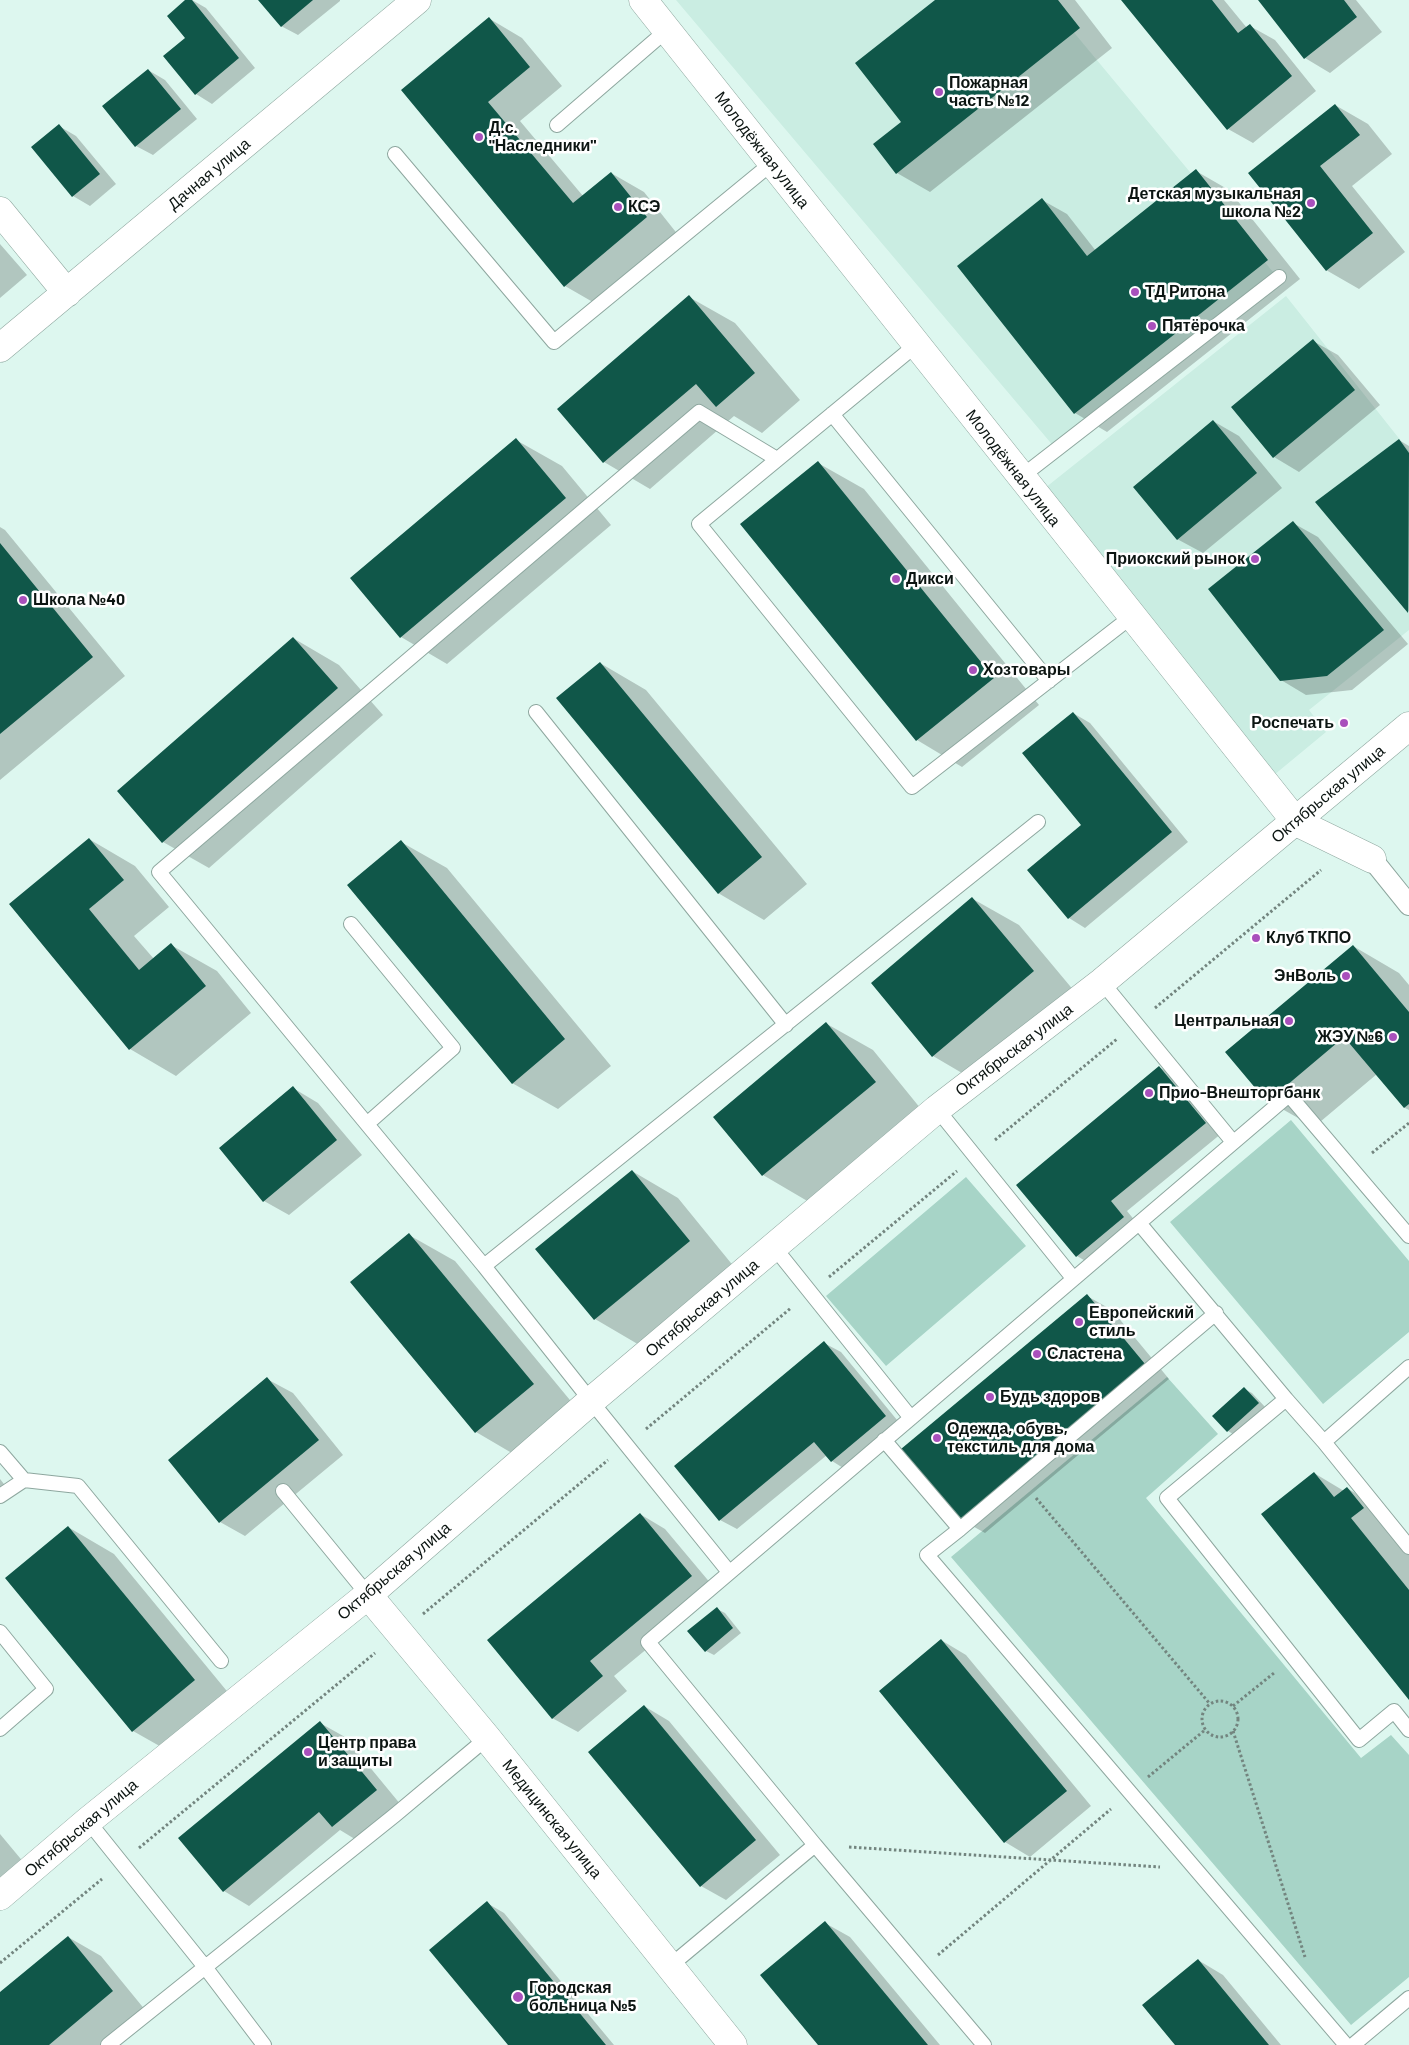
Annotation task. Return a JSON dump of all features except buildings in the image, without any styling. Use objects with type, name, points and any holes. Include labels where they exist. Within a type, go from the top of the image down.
[{"type":"street","name":"Дачная улица","points":[[0,348],[417,0]]},
{"type":"street","name":"Молодёжная улица","points":[[643,0],[1020,477],[1296,822],[1360,853],[1409,905]]},
{"type":"street","points":[[0,211],[67,293]]},
{"type":"street","name":"Октябрьская улица","points":[[0,1896],[88,1821],[368,1595],[591,1402],[937,1109],[1102,982],[1409,726]]},
{"type":"street","name":"Медицинская улица","points":[[368,1595],[487,1738],[733,2045]]},
{"type":"lane","points":[[557,125],[667,30]]},
{"type":"lane","points":[[395,154],[554,342],[772,164]]},
{"type":"lane","points":[[1020,477],[1279,277]]},
{"type":"lane","points":[[916,344],[699,524],[912,787],[1132,617]]},
{"type":"lane","points":[[729,1572],[368,1123],[159,872],[699,412],[777,459]]},
{"type":"lane","points":[[832,414],[1049,681]]},
{"type":"lane","points":[[536,712],[786,1025]]},
{"type":"lane","points":[[484,1266],[1038,822]]},
{"type":"lane","points":[[351,924],[453,1048],[368,1123]]},
{"type":"lane","points":[[1102,982],[1233,1142]]},
{"type":"lane","points":[[984,2045],[815,1845],[648,1642],[1289,1095],[1409,1236]]},
{"type":"lane","points":[[937,1109],[1073,1278]]},
{"type":"lane","points":[[1139,1223],[1324,1442],[1409,1547]]},
{"type":"lane","points":[[774,1247],[910,1418]]},
{"type":"lane","points":[[1216,1314],[927,1555],[1346,2045]]},
{"type":"lane","points":[[1324,1442],[1409,1367]]},
{"type":"lane","points":[[1286,1399],[1167,1498],[1359,1740],[1394,1711],[1409,1730]]},
{"type":"lane","points":[[884,1440],[960,1529]]},
{"type":"lane","points":[[0,1452],[24,1480]]},
{"type":"lane","points":[[0,1496],[24,1480],[78,1486],[221,1661]]},
{"type":"lane","points":[[283,1491],[368,1595]]},
{"type":"lane","points":[[0,1632],[46,1689],[0,1729]]},
{"type":"lane","points":[[108,2045],[395,1815],[487,1738]]},
{"type":"lane","points":[[88,1821],[205,1967],[264,2045]]},
{"type":"lane","points":[[670,1966],[815,1845]]},
{"type":"lane","points":[[1353,2045],[1409,1998]]},
{"type":"path","points":[[0,1963],[1136,1024],[1360,853]]},
{"type":"path","points":[[1352,1169],[1409,1123]]},
{"type":"path","points":[[1020,1478],[1210,1704]]},
{"type":"path","points":[[1234,1706],[1293,1657]]},
{"type":"path","points":[[1233,1731],[1221,1737],[1206,1730],[1202,1720],[1206,1706],[1219,1700],[1234,1706],[1238,1718],[1233,1731],[1308,1966]]},
{"type":"path","points":[[920,1970],[1206,1730]]},
{"type":"path","points":[[815,1845],[1195,1869]]},
{"type":"shaded area","points":[[676,0],[1047,0],[1273,272],[1061,455]]},
{"type":"shaded area","name":"Приокский рынок","points":[[1286,296],[1409,451],[1409,630],[1309,710],[1326,732],[1274,775],[1045,488]]},
{"type":"shaded area","points":[[1291,1120],[1409,1261],[1409,1332],[1323,1404],[1170,1222]]},
{"type":"shaded area","points":[[966,1177],[1026,1246],[886,1366],[826,1296]]},
{"type":"shaded area","points":[[1167,1377],[1218,1434],[1146,1498],[1361,1758],[1391,1735],[1409,1755],[1409,1977],[1351,2025],[951,1557]]},
{"type":"place","name":"Пожарная часть №12","points":[[939,92]]},
{"type":"place","name":"Д.с. \"Наследники\"","points":[[479,137]]},
{"type":"place","name":"Детская музыкальная школа №2","points":[[1311,203]]},
{"type":"place","name":"КСЭ","points":[[618,207]]},
{"type":"place","name":"ТД Ритона","points":[[1135,292]]},
{"type":"place","name":"Пятёрочка","points":[[1152,326]]},
{"type":"place","name":"Приокский рынок","points":[[1255,559]]},
{"type":"place","name":"Дикси","points":[[896,579]]},
{"type":"place","name":"Школа №40","points":[[23,600]]},
{"type":"place","name":"Хозтовары","points":[[973,670]]},
{"type":"place","name":"Роспечать","points":[[1344,723]]},
{"type":"place","name":"Клуб ТКПО","points":[[1256,938]]},
{"type":"place","name":"ЭнВоль","points":[[1346,976]]},
{"type":"place","name":"Центральная","points":[[1289,1021]]},
{"type":"place","name":"ЖЭУ №6","points":[[1393,1037]]},
{"type":"place","name":"Прио-Внешторгбанк","points":[[1149,1093]]},
{"type":"place","name":"Европейский стиль","points":[[1079,1322]]},
{"type":"place","name":"Сластена","points":[[1037,1354]]},
{"type":"place","name":"Будь здоров","points":[[990,1397]]},
{"type":"place","name":"Одежда, обувь, текстиль для дома","points":[[937,1438]]},
{"type":"place","name":"Центр права и защиты","points":[[308,1752]]},
{"type":"place","name":"Городская больница №5","points":[[518,1997]]}]
